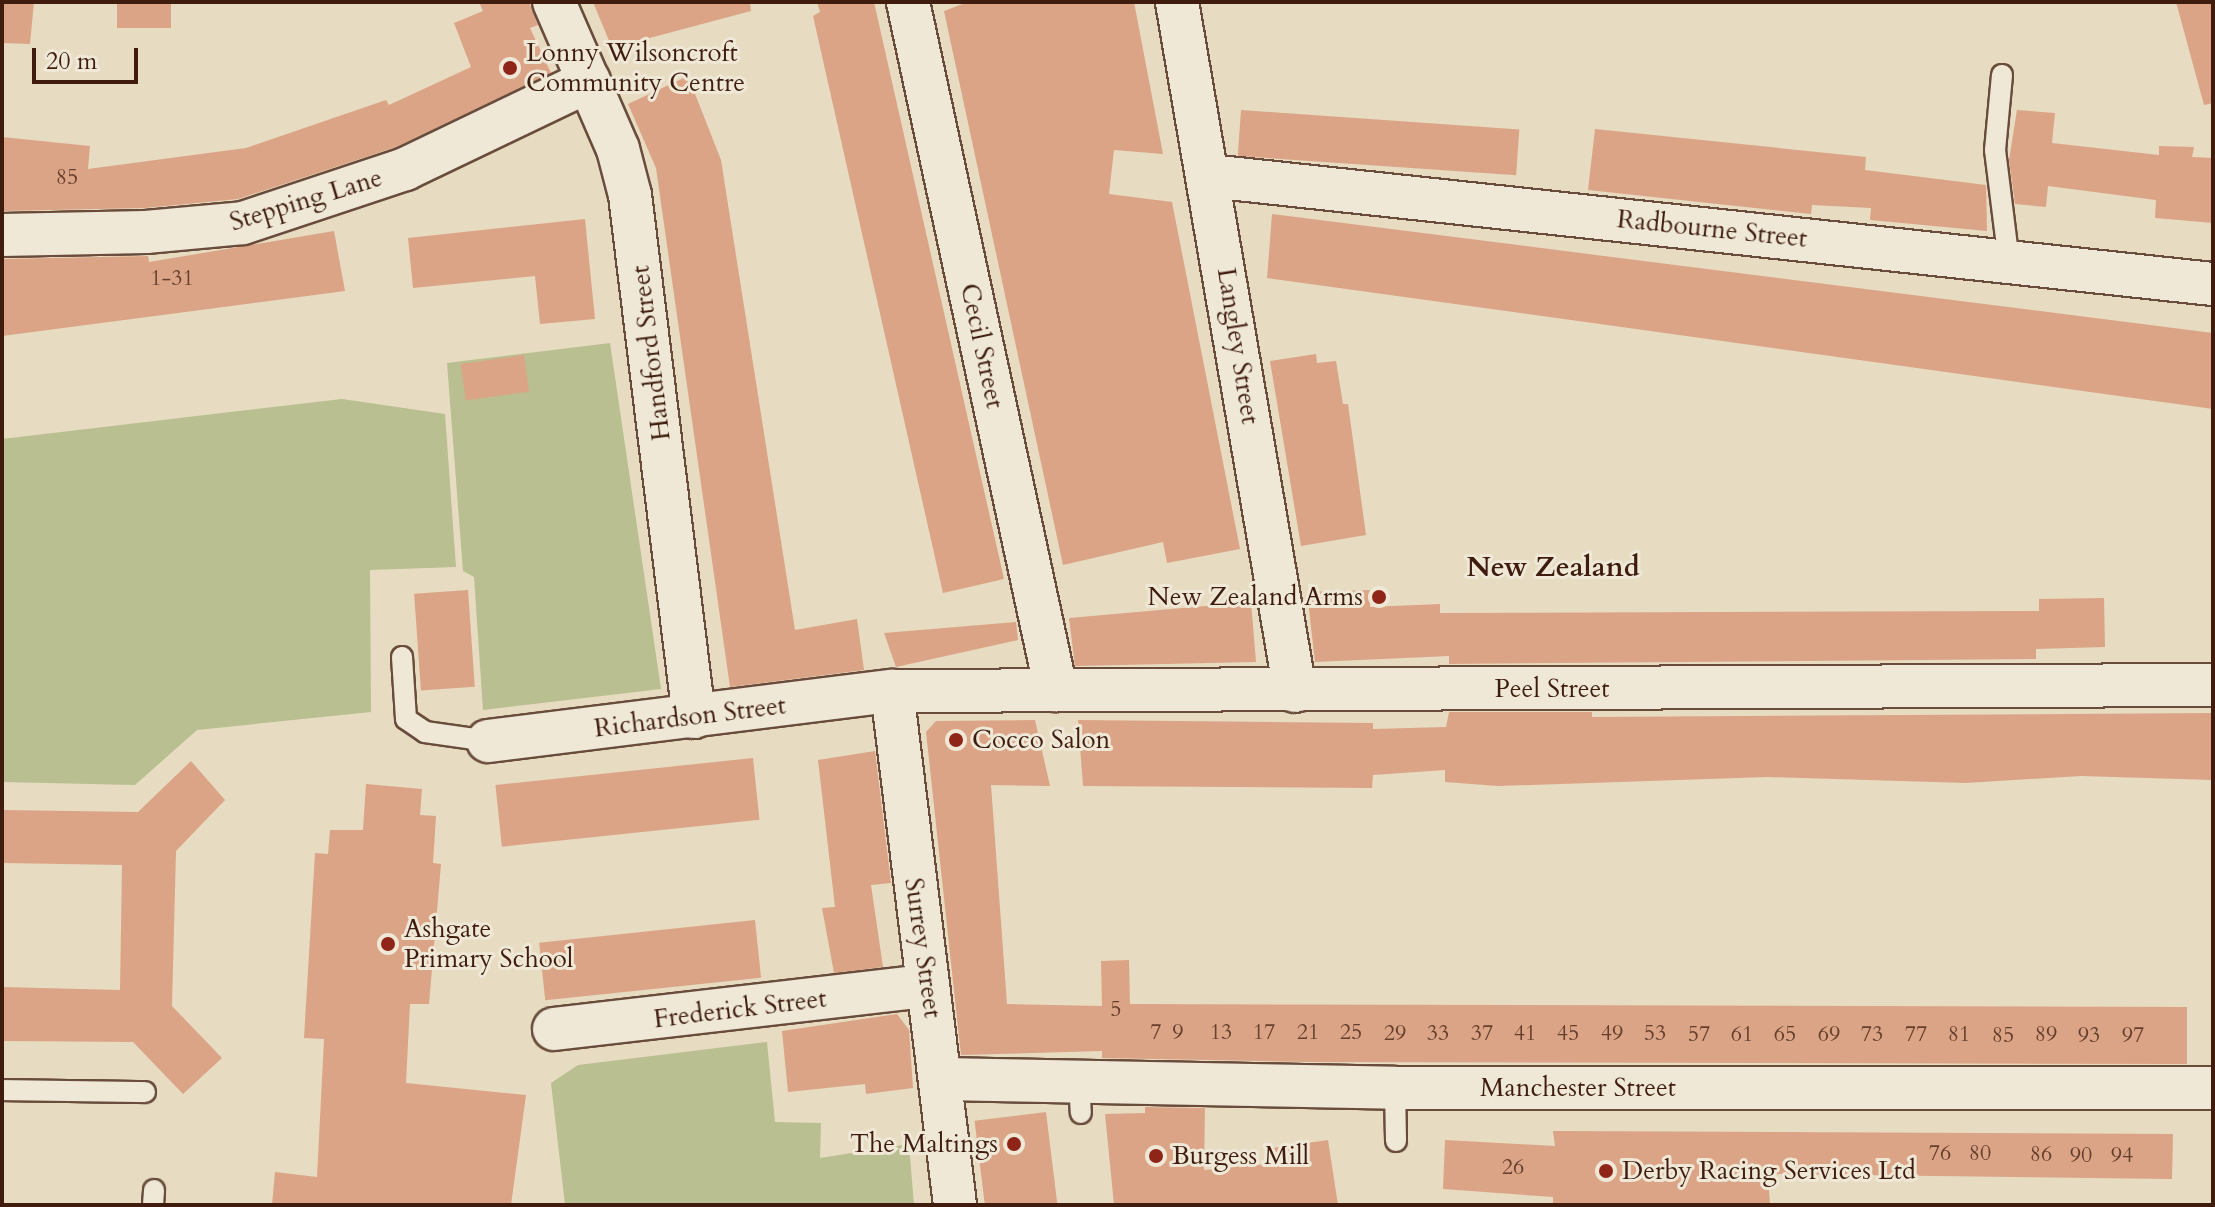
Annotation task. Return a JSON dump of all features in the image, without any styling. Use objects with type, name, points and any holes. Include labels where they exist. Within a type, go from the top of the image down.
[{"type":"street","name":"Handford Street","points":[[554,2],[618,149],[630,195],[694,717]]},
{"type":"street","name":"Cecil Street","points":[[908,2],[1056,690]]},
{"type":"street","name":"Langley Street","points":[[1177,2],[1210,176],[1295,691]]},
{"type":"street","name":"Stepping Lane","points":[[2,235],[146,232],[254,220],[405,169],[589,81]]},
{"type":"street","name":"Radbourne Street","points":[[1210,176],[2213,284]]},
{"type":"street","name":"Peel Street","points":[[892,691],[2213,685]]},
{"type":"street","name":"Richardson Street","points":[[488,741],[892,691]]},
{"type":"street","name":"Surrey Street","points":[[892,691],[927,986],[942,1079],[955,1205]]},
{"type":"street","name":"Frederick Street","points":[[554,1029],[927,986]]},
{"type":"street","name":"Manchester Street","points":[[942,1079],[1080,1096],[1395,1088],[2213,1088]]},
{"type":"lane","points":[[2002,75],[1995,150],[2009,262]]},
{"type":"lane","points":[[402,657],[406,719],[425,732],[488,741]]},
{"type":"lane","points":[[1395,1088],[1396,1141]]},
{"type":"lane","points":[[2,1090],[145,1092]]},
{"type":"green space","points":[[610,343],[661,689],[483,710],[474,577],[463,571],[447,363]]},
{"type":"green space","points":[[342,399],[445,414],[456,567],[370,570],[371,712],[197,730],[135,785],[2,782],[2,439]]},
{"type":"green space","points":[[767,1042],[775,1122],[821,1123],[820,1158],[909,1144],[914,1205],[565,1205],[551,1083],[578,1065]]},
{"type":"building","points":[[2,2],[34,2],[30,44],[2,43]]},
{"type":"building","points":[[117,2],[171,2],[171,28],[117,28]]},
{"type":"building","points":[[479,2],[529,2],[538,25],[530,28],[551,73],[396,147],[238,199],[145,208],[2,211],[2,137],[90,146],[88,169],[246,148],[386,100],[389,105],[471,67],[454,23],[483,11]]},
{"type":"building","points":[[593,2],[750,2],[751,11],[612,48]]},
{"type":"building","points":[[817,2],[874,2],[1004,579],[943,593],[813,16],[820,12]]},
{"type":"building","points":[[968,2],[1134,2],[1163,154],[1114,150],[1109,194],[1172,202],[1240,549],[1167,563],[1163,542],[1063,565],[944,11]]},
{"type":"building","points":[[2176,2],[2213,2],[2213,103],[2204,105]]},
{"type":"building","points":[[688,76],[721,160],[795,630],[857,619],[864,670],[730,687],[656,168],[628,104]]},
{"type":"building","points":[[1241,110],[1519,129],[1516,175],[1238,156]]},
{"type":"building","points":[[2017,110],[2055,113],[2052,143],[2159,155],[2159,146],[2194,147],[2192,157],[2213,158],[2213,223],[2155,218],[2156,200],[2048,186],[2046,207],[2015,204],[2009,160]]},
{"type":"building","points":[[1595,129],[1866,157],[1865,170],[1986,185],[1987,231],[1870,220],[1871,208],[1812,205],[1811,214],[1588,190]]},
{"type":"building","points":[[1272,214],[2213,333],[2213,409],[1267,278]]},
{"type":"building","points":[[585,219],[595,319],[540,324],[535,276],[413,288],[408,238]]},
{"type":"building","points":[[334,231],[345,291],[2,336],[2,259],[148,256],[149,262]]},
{"type":"building","points":[[1316,354],[1317,363],[1336,361],[1343,404],[1348,404],[1366,535],[1301,546],[1270,361]]},
{"type":"building","points":[[524,355],[529,392],[466,401],[461,364]]},
{"type":"building","points":[[468,590],[475,687],[421,691],[414,594]]},
{"type":"building","points":[[1370,590],[1370,607],[1440,604],[1440,613],[2039,611],[2039,599],[2104,598],[2105,647],[2036,649],[2036,659],[1449,664],[1449,656],[1315,662],[1307,592]]},
{"type":"building","points":[[1251,602],[1256,662],[1075,666],[1069,618]]},
{"type":"building","points":[[1016,622],[1018,640],[896,667],[884,633]]},
{"type":"building","points":[[1449,712],[1592,712],[1592,717],[2213,713],[2213,780],[2081,776],[1966,783],[1767,777],[1498,786],[1445,782],[1445,770],[1373,775],[1372,788],[1083,786],[1078,720],[1373,723],[1373,729],[1446,727]]},
{"type":"building","points":[[1035,720],[1050,786],[991,785],[1007,1004],[1102,1006],[1101,961],[1129,960],[1130,1004],[2187,1007],[2187,1064],[1309,1062],[1102,1058],[1102,1051],[961,1055],[926,732],[936,721]]},
{"type":"building","points":[[875,751],[891,883],[871,885],[883,967],[834,973],[822,908],[835,907],[818,760]]},
{"type":"building","points":[[753,758],[759,820],[502,847],[495,785]]},
{"type":"building","points":[[191,761],[225,800],[176,851],[172,1006],[222,1058],[183,1094],[133,1042],[2,1041],[2,987],[120,990],[122,865],[2,863],[2,810],[138,812]]},
{"type":"building","points":[[366,784],[422,789],[420,815],[436,816],[433,863],[441,864],[429,1004],[410,1004],[406,1083],[526,1095],[511,1205],[272,1205],[275,1172],[317,1177],[324,1039],[304,1038],[315,853],[328,854],[330,830],[363,830]]},
{"type":"building","points":[[755,920],[761,978],[545,1000],[539,943]]},
{"type":"building","points":[[897,1014],[909,1030],[913,1088],[866,1094],[865,1084],[788,1092],[782,1031]]},
{"type":"building","name":"Burgess Mill","points":[[1145,1107],[1205,1108],[1204,1170],[1268,1164],[1266,1149],[1328,1140],[1338,1205],[1114,1205],[1105,1114],[1145,1113]]},
{"type":"building","name":"The Maltings","points":[[1046,1112],[1057,1205],[985,1205],[975,1121]]},
{"type":"building","points":[[1553,1131],[2173,1134],[2172,1179],[1768,1174],[1770,1205],[1553,1205],[1553,1197],[1443,1189],[1445,1140],[1555,1146]]},
{"type":"place","name":"Lonny Wilsoncroft Community Centre","points":[[510,68]]},
{"type":"place","name":"New Zealand Arms","points":[[1379,597]]},
{"type":"place","name":"Cocco Salon","points":[[956,740]]},
{"type":"place","name":"Ashgate Primary School","points":[[388,944]]},
{"type":"place","name":"The Maltings","points":[[1014,1144]]},
{"type":"place","name":"Burgess Mill","points":[[1156,1156]]},
{"type":"place","name":"Derby Racing Services Ltd","points":[[1606,1171]]},
{"type":"district","name":"New Zealand","points":[[1553,567]]}]
